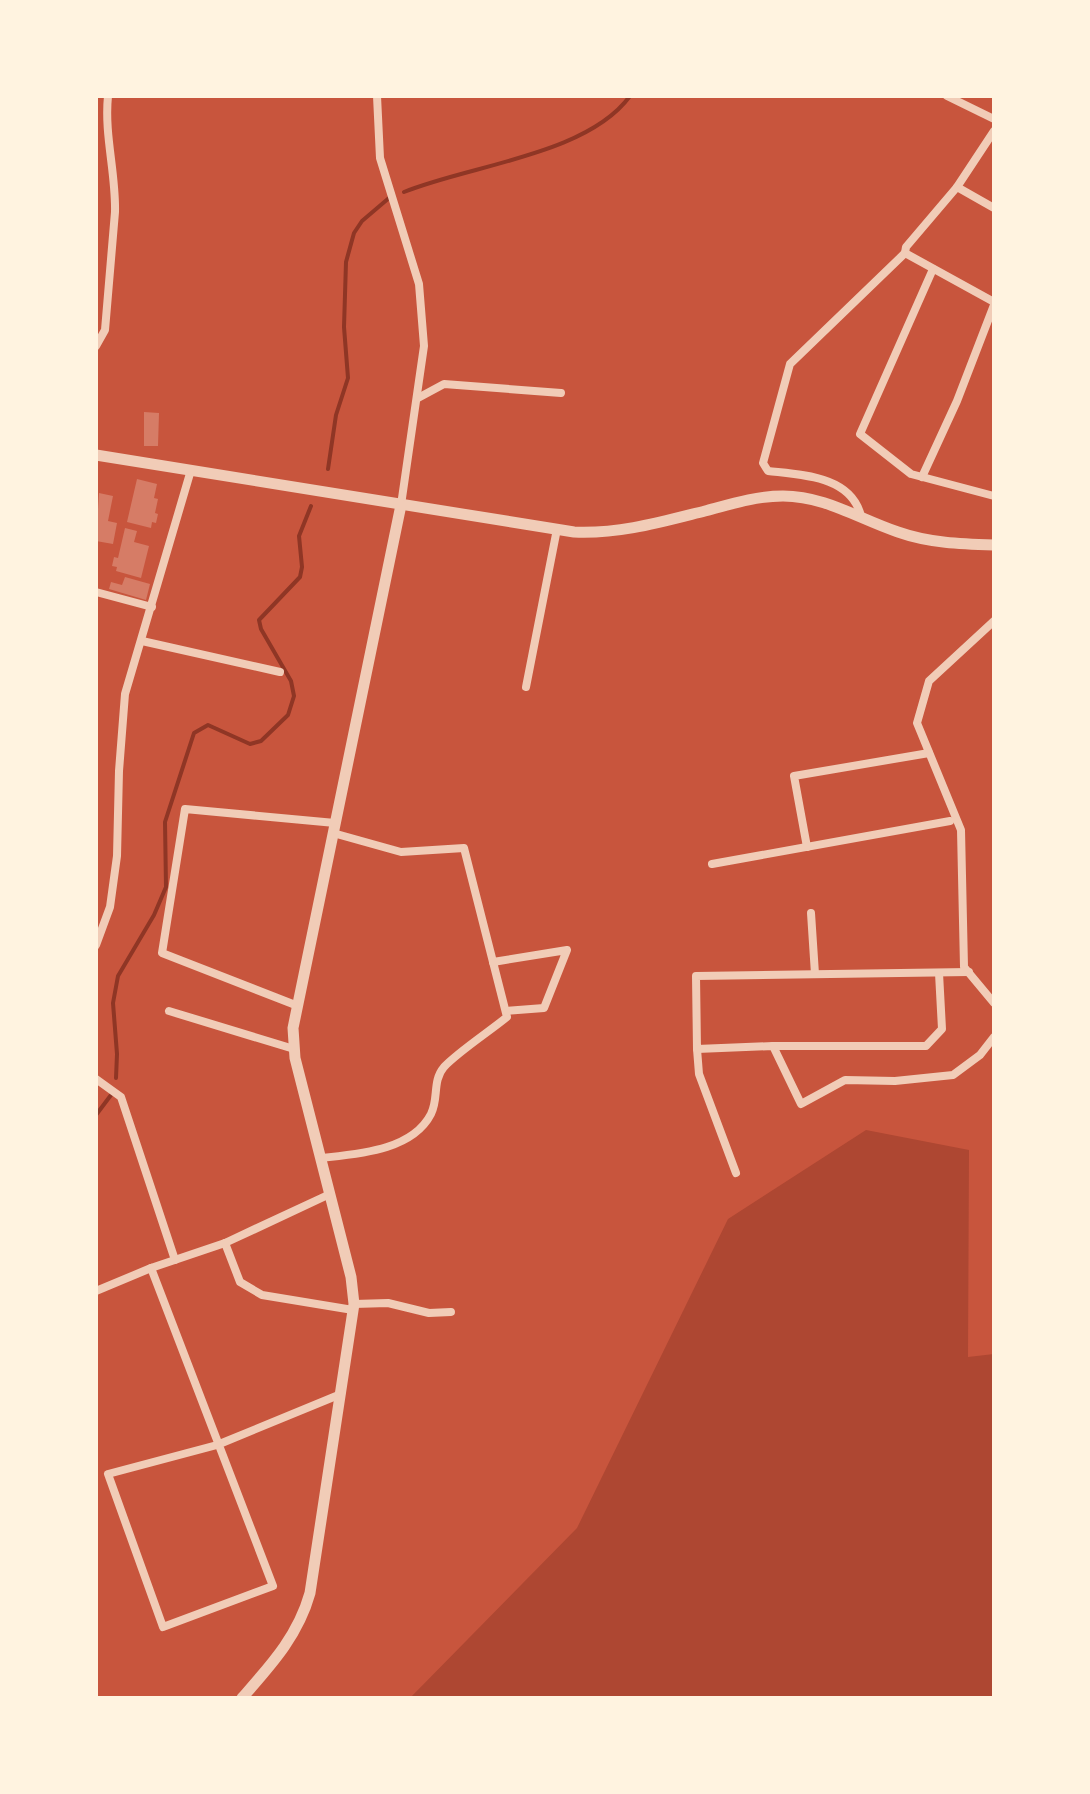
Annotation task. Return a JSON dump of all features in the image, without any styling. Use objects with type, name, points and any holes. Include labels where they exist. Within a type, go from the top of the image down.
[{"type":"street","points":[[96,346],[105,330],[116,192],[106,119],[108,96]]},
{"type":"street","points":[[242,1698],[281,1653],[303,1619],[317,1557],[354,1307],[351,1277],[294,1049],[293,1028],[401,505],[424,346],[419,284],[380,158],[377,96]]},
{"type":"street","points":[[947,96],[994,119]]},
{"type":"street","points":[[861,516],[858,503],[849,492],[810,476],[768,471],[763,463],[790,364],[905,253],[906,247],[957,187],[994,131]]},
{"type":"street","points":[[957,187],[994,208]]},
{"type":"street","points":[[905,253],[994,303],[957,401],[922,477]]},
{"type":"street","points":[[933,269],[860,434],[911,474],[994,496]]},
{"type":"street","points":[[418,398],[444,384],[561,393]]},
{"type":"street","points":[[96,455],[557,529],[615,532],[755,498],[785,496],[832,505],[896,532],[929,541],[994,545]]},
{"type":"street","points":[[96,945],[110,907],[117,856],[125,694],[191,470]]},
{"type":"street","points":[[526,687],[557,529]]},
{"type":"street","points":[[96,592],[152,607]]},
{"type":"street","points":[[994,621],[929,681],[917,723],[961,830],[964,967],[994,1003]]},
{"type":"street","points":[[142,641],[280,672]]},
{"type":"street","points":[[807,847],[794,776],[929,753]]},
{"type":"street","points":[[298,1006],[162,953],[185,809],[334,828],[401,852],[464,848],[507,1017],[443,1068],[435,1084],[430,1116],[408,1137],[389,1147],[321,1158]]},
{"type":"street","points":[[712,864],[950,821]]},
{"type":"street","points":[[811,913],[815,974]]},
{"type":"street","points":[[493,962],[567,950],[544,1008],[506,1011]]},
{"type":"street","points":[[736,1173],[699,1074],[696,976],[969,972]]},
{"type":"street","points":[[697,1049],[926,1046],[942,1029],[939,973]]},
{"type":"street","points":[[169,1011],[294,1049]]},
{"type":"street","points":[[773,1046],[801,1104],[845,1080],[895,1081],[953,1075],[980,1055],[994,1037]]},
{"type":"street","points":[[96,1079],[121,1097],[175,1260]]},
{"type":"street","points":[[96,1291],[225,1243],[330,1194]]},
{"type":"street","points":[[225,1243],[240,1282],[262,1295],[354,1307],[388,1303],[429,1313],[451,1312]]},
{"type":"street","points":[[151,1268],[217,1445],[273,1586],[163,1627],[108,1474],[217,1445],[341,1394]]},
{"type":"shaded area","points":[[866,1130],[969,1150],[968,1357],[994,1354],[994,1698],[410,1698],[577,1528],[728,1219]]},
{"type":"building","points":[[144,412],[159,413],[158,446],[144,446]]},
{"type":"building","points":[[137,479],[157,484],[154,498],[158,499],[155,513],[158,514],[151,528],[127,522]]},
{"type":"building","points":[[99,493],[113,496],[108,521],[117,523],[113,544],[96,541]]},
{"type":"building","points":[[125,528],[137,531],[134,542],[149,546],[141,578],[116,571],[117,567],[112,566],[114,557],[118,558]]},
{"type":"building","points":[[125,577],[150,584],[146,600],[109,589],[111,582],[122,585]]},
{"type":"waterway","points":[[404,192],[557,145],[611,116],[630,96]]},
{"type":"waterway","points":[[328,469],[336,415],[348,378],[344,327],[346,262],[354,233],[362,221],[389,198]]},
{"type":"waterway","points":[[116,1078],[113,1003],[118,976],[154,915],[166,887],[165,822],[194,733],[208,725],[250,744],[261,741],[288,715],[294,696],[291,681],[261,629],[259,620],[300,577],[299,536],[311,506]]},
{"type":"waterway","points":[[96,1115],[111,1095]]}]
